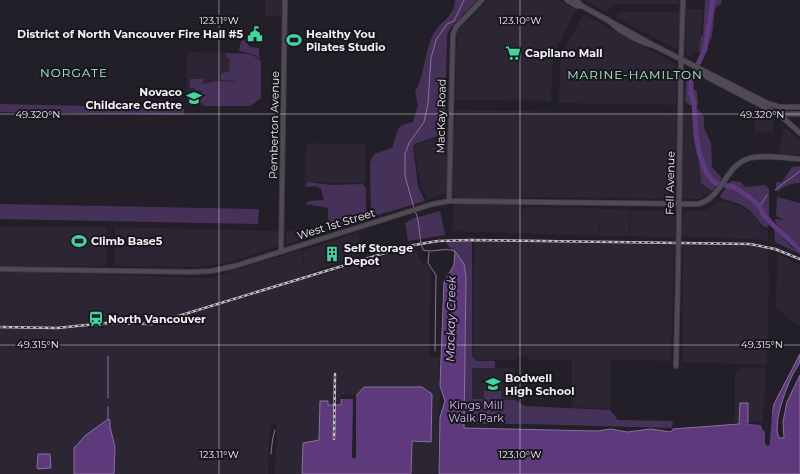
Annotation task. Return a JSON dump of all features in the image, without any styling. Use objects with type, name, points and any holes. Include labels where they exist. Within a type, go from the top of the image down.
[{"type":"main road","points":[[567,0],[577,6],[582,6]]},
{"type":"main road","points":[[576,0],[582,6],[607,19],[628,34],[772,105],[780,107],[800,107]]},
{"type":"main road","name":"Fell Avenue","points":[[679,204],[681,60]]},
{"type":"main road","points":[[702,71],[707,77],[779,114],[800,114]]},
{"type":"main road","points":[[772,105],[779,114],[800,133]]},
{"type":"main road","name":"West 1st Street","points":[[449,201],[701,204],[716,193],[738,164],[749,158],[800,158]]},
{"type":"street","name":"Pemberton Avenue","points":[[281,251],[285,0]]},
{"type":"street","name":"MacKay Road","points":[[449,201],[454,31],[482,0]]},
{"type":"street","name":"Fell Avenue","points":[[681,60],[682,0]]},
{"type":"street","name":"West 1st Street","points":[[0,269],[199,272],[224,268],[416,209],[449,201]]},
{"type":"street","name":"Fell Avenue","points":[[676,366],[679,204]]},
{"type":"shaded area","points":[[265,0],[283,0],[282,17],[265,16]]},
{"type":"shaded area","name":"Capilano Mall","points":[[488,0],[558,0],[576,9],[553,56],[551,101],[455,100],[457,31]]},
{"type":"shaded area","points":[[584,0],[679,0],[679,4],[617,4],[606,12]]},
{"type":"shaded area","points":[[686,9],[703,9],[700,52],[690,53],[692,58],[686,54]]},
{"type":"shaded area","points":[[619,12],[677,12],[679,14],[678,47],[676,49],[617,18],[616,16]]},
{"type":"shaded area","points":[[584,14],[677,65],[676,105],[559,103],[560,63],[565,48]]},
{"type":"shaded area","points":[[188,52],[239,53],[255,56],[261,61],[261,98],[249,106],[187,105],[186,55]]},
{"type":"shaded area","points":[[755,107],[774,118],[773,133],[754,132]]},
{"type":"shaded area","points":[[458,110],[693,113],[701,183],[712,191],[700,199],[522,197],[522,220],[523,207],[600,208],[599,236],[452,231],[455,196],[445,194],[427,199],[421,187],[414,148],[416,145],[454,132],[456,112]]},
{"type":"shaded area","points":[[786,128],[800,140],[800,155],[779,154],[783,130]]},
{"type":"shaded area","points":[[306,143],[365,144],[365,183],[305,182]]},
{"type":"shaded area","points":[[720,200],[743,207],[752,214],[763,229],[768,230],[768,241],[754,239],[682,237],[683,211],[704,210],[713,206]]},
{"type":"shaded area","points":[[600,209],[630,210],[629,236],[600,236]]},
{"type":"shaded area","points":[[631,210],[675,211],[675,238],[630,236]]},
{"type":"shaded area","points":[[0,227],[107,227],[106,266],[0,266]]},
{"type":"shaded area","points":[[115,227],[278,231],[278,246],[231,262],[199,267],[114,266]]},
{"type":"shaded area","points":[[286,230],[317,231],[318,235],[286,245]]},
{"type":"shaded area","points":[[359,232],[360,255],[304,275],[304,250]]},
{"type":"shaded area","points":[[474,241],[674,245],[671,361],[610,360],[610,409],[572,407],[572,360],[528,360],[527,357],[522,356],[514,360],[478,360],[473,356]]},
{"type":"shaded area","points":[[415,246],[419,258],[424,264],[431,267],[429,357],[439,357],[440,393],[437,474],[411,474],[412,441],[431,441],[429,390],[422,387],[364,387],[356,396],[341,405],[328,439],[328,401],[320,401],[319,440],[304,442],[302,444],[302,474],[275,474],[277,424],[274,423],[271,424],[269,439],[268,474],[114,474],[115,447],[110,421],[105,420],[74,450],[74,474],[0,474],[0,271],[211,278],[303,249],[304,280]]},
{"type":"shaded area","points":[[683,246],[751,246],[768,249],[769,279],[767,365],[682,362]]},
{"type":"shaded area","points":[[777,253],[800,266],[800,326],[776,309]]},
{"type":"shaded area","name":"Bodwell High School","points":[[472,367],[515,368],[515,400],[472,399]]},
{"type":"shaded area","points":[[742,367],[766,368],[763,422],[735,422],[735,373]]},
{"type":"green space","points":[[455,0],[477,0],[451,27],[447,34],[445,131],[440,135],[415,144],[413,147],[418,186],[425,201],[371,217],[370,163],[374,154],[392,148],[398,129],[402,125],[413,122],[418,105],[415,92],[419,85],[428,46],[434,33],[450,14]]},
{"type":"green space","points":[[705,0],[722,0],[720,5],[717,6],[715,10],[712,36],[706,50],[699,52],[701,36],[703,35]]},
{"type":"green space","points":[[244,40],[250,47],[259,48],[259,56],[261,59],[253,54],[239,51],[241,41]]},
{"type":"green space","points":[[226,53],[251,54],[261,61],[261,98],[250,106],[204,106],[202,103],[192,103],[192,99],[202,100],[202,91],[190,88],[190,79],[203,79],[203,84],[217,81],[236,82],[221,80],[221,73],[229,72],[230,60],[226,56]]},
{"type":"green space","points":[[686,80],[691,81],[691,88],[697,91],[698,105],[689,105],[685,101]]},
{"type":"green space","points":[[0,104],[184,108],[184,115],[0,112]]},
{"type":"green space","points":[[693,110],[699,110],[704,117],[704,128],[711,143],[712,167],[722,178],[712,191],[701,183]]},
{"type":"green space","points":[[800,166],[800,183],[788,185],[779,191],[776,191],[776,182],[782,182],[792,167]]},
{"type":"green space","points":[[731,181],[741,182],[745,187],[765,185],[769,189],[769,224],[767,228],[764,227],[753,214],[742,205],[721,198],[720,196]]},
{"type":"green space","points":[[308,182],[331,185],[363,184],[366,189],[366,216],[364,219],[345,226],[328,224],[328,208],[305,204],[309,201],[324,200],[321,189],[317,186],[307,187],[305,185]]},
{"type":"green space","points":[[777,197],[800,203],[800,246],[781,230],[775,221],[775,219],[785,220],[776,216]]},
{"type":"green space","points":[[0,204],[259,209],[258,224],[0,219]]},
{"type":"green space","points":[[440,211],[445,235],[408,241],[405,223],[412,219]]},
{"type":"green space","points":[[774,228],[791,247],[800,252],[800,254],[775,242]]},
{"type":"green space","name":"Kings Mill Walk Park","points":[[446,241],[472,242],[472,356],[477,361],[495,361],[495,368],[472,368],[472,399],[484,399],[484,391],[501,391],[501,400],[515,400],[525,406],[610,410],[618,420],[673,421],[672,428],[464,424],[466,277],[459,256],[447,245]]},
{"type":"water","points":[[455,251],[464,264],[466,277],[464,428],[597,431],[611,429],[627,432],[651,429],[671,432],[673,429],[739,424],[740,403],[748,403],[748,424],[770,423],[774,404],[800,354],[799,363],[790,380],[781,406],[777,424],[777,432],[779,438],[784,438],[783,422],[787,402],[800,375],[800,474],[439,474],[440,417],[445,401],[440,386],[444,282],[454,265]]},
{"type":"water","points":[[364,387],[422,387],[432,394],[431,442],[412,441],[411,474],[302,474],[303,443],[319,440],[320,401],[328,401],[328,405],[341,405],[342,394],[356,396]]},
{"type":"water","points":[[108,419],[110,420],[110,427],[115,447],[114,474],[74,474],[74,448],[86,435]]},
{"type":"water","points":[[38,454],[50,454],[51,468],[37,468]]},
{"type":"pier","points":[[341,394],[356,394],[356,458],[352,458],[353,399],[341,399]]},
{"type":"pier","points":[[773,401],[770,441],[769,446],[767,446],[765,443],[765,431],[763,431],[761,425],[747,423],[769,422]]},
{"type":"waterway","name":"Mackay Creek","points":[[414,208],[405,176],[405,154],[409,143],[424,122],[428,103],[431,58],[436,40],[447,24],[454,21],[464,0]]},
{"type":"waterway","points":[[713,0],[705,49],[691,79],[691,93],[694,103],[696,135],[699,152],[706,172],[715,183],[734,187],[749,197],[760,206],[763,214],[771,223],[800,250]]},
{"type":"waterway","points":[[775,190],[800,171]]},
{"type":"waterway","points":[[760,206],[767,195]]},
{"type":"waterway","name":"Mackay Creek","points":[[415,211],[423,250],[455,251]]},
{"type":"waterway","points":[[429,252],[428,263],[436,275],[435,351]]},
{"type":"waterway","points":[[108,356],[108,398]]},
{"type":"waterway","points":[[108,407],[108,419]]},
{"type":"waterway","points":[[271,454],[275,430]]},
{"type":"railway","points":[[0,327],[57,328],[106,323],[152,324],[408,246],[438,241],[470,240],[750,244],[775,249],[800,259]]},
{"type":"railway","points":[[334,439],[335,374]]},
{"type":"place","name":"District of North Vancouver Fire Hall #5","points":[[255,34]]},
{"type":"place","name":"Healthy You Pilates Studio","points":[[294,40]]},
{"type":"place","name":"Capilano Mall","points":[[513,53]]},
{"type":"place","name":"Novaco Childcare Centre","points":[[194,98]]},
{"type":"place","name":"Climb Base5","points":[[79,241]]},
{"type":"place","name":"Self Storage Depot","points":[[332,254]]},
{"type":"place","name":"North Vancouver","points":[[96,319]]},
{"type":"place","name":"Bodwell High School","points":[[493,384]]},
{"type":"district","name":"NORGATE","points":[[74,73]]},
{"type":"district","name":"MARINE-HAMILTON","points":[[635,75]]}]
